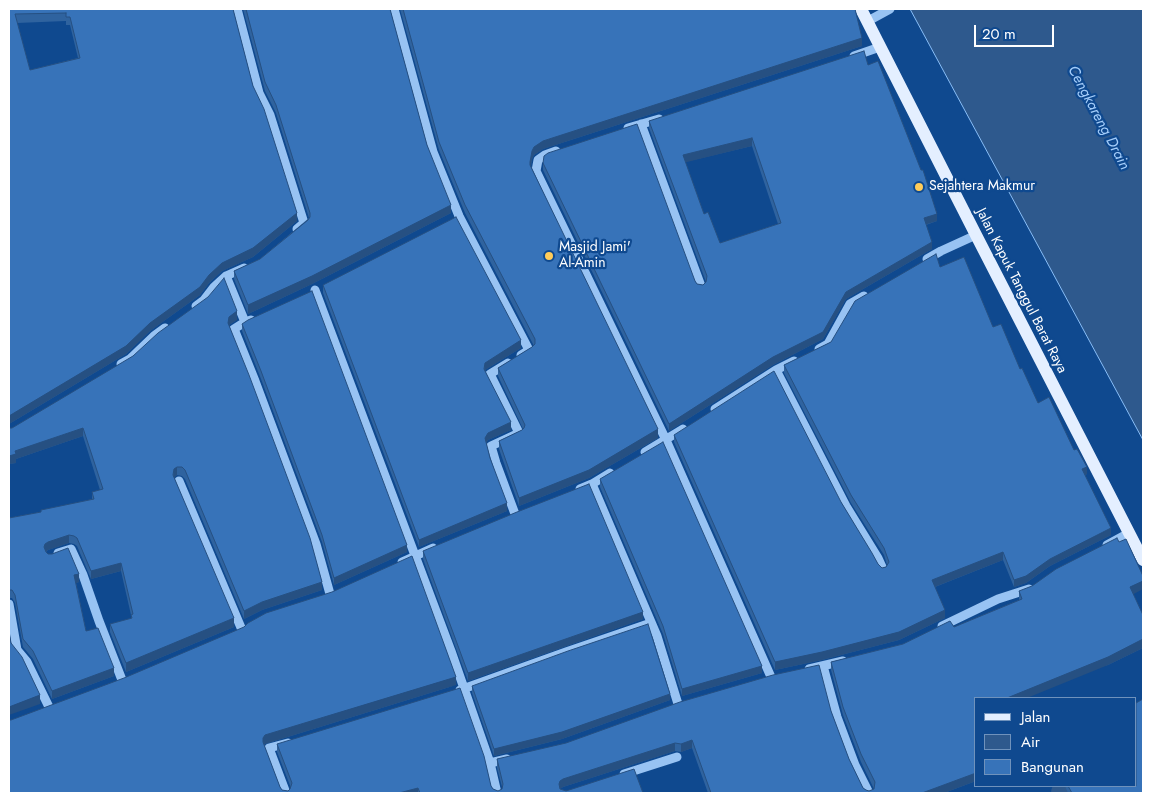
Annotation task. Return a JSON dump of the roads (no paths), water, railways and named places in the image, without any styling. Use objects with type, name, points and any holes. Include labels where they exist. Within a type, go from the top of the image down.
[{"type":"main road","name":"Jalan Kapuk Tanggul Barat Raya","points":[[861,9],[1143,560]]},
{"type":"street","points":[[237,9],[259,93],[270,115],[304,223],[290,234]]},
{"type":"street","points":[[394,9],[433,152],[455,218],[529,350],[490,374],[519,433],[491,446],[496,463],[520,512],[506,518]]},
{"type":"street","points":[[868,21],[889,9]]},
{"type":"street","points":[[844,59],[880,48]]},
{"type":"street","points":[[624,130],[668,116]]},
{"type":"street","points":[[641,124],[701,286]]},
{"type":"street","points":[[563,149],[545,155],[538,160],[536,171],[666,440],[776,676],[762,680]]},
{"type":"street","points":[[916,266],[941,251],[976,235]]},
{"type":"street","points":[[190,310],[204,300],[226,276],[249,266]]},
{"type":"street","points":[[226,276],[245,322]]},
{"type":"street","points":[[315,290],[416,556],[490,763],[497,793]]},
{"type":"street","points":[[705,415],[776,370],[828,344],[850,304],[875,290]]},
{"type":"street","points":[[263,314],[234,329],[316,544],[331,594]]},
{"type":"street","points":[[114,368],[130,359],[154,336],[175,320]]},
{"type":"street","points":[[776,370],[846,506],[883,568]]},
{"type":"street","points":[[641,455],[689,425]]},
{"type":"street","points":[[575,490],[592,484],[617,469]]},
{"type":"street","points":[[179,481],[242,630]]},
{"type":"street","points":[[592,484],[657,636],[674,706],[687,702]]},
{"type":"street","points":[[1100,548],[1129,533]]},
{"type":"street","points":[[390,567],[443,544]]},
{"type":"street","points":[[50,556],[71,549],[83,575],[122,680]]},
{"type":"street","points":[[936,629],[998,599],[1029,589],[1037,583]]},
{"type":"street","points":[[9,604],[17,650],[27,662],[50,707]]},
{"type":"street","points":[[455,692],[651,623]]},
{"type":"street","points":[[232,634],[250,624]]},
{"type":"street","points":[[797,672],[849,659]]},
{"type":"street","points":[[823,666],[836,718],[855,765],[869,793]]},
{"type":"street","points":[[113,683],[132,676]]},
{"type":"street","points":[[286,793],[270,748],[297,740]]},
{"type":"street","points":[[490,763],[518,756]]},
{"type":"street","points":[[612,778],[677,757]]},
{"type":"water","name":"Cengkareng Drain","points":[[910,9],[1143,9],[1143,440]]},
{"type":"waterway","points":[[1065,793],[1080,787]]},
{"type":"place","name":"Sejahtera Makmur","points":[[919,187]]},
{"type":"place","name":"Masjid Jami' Al-Amin","points":[[549,256]]}]
